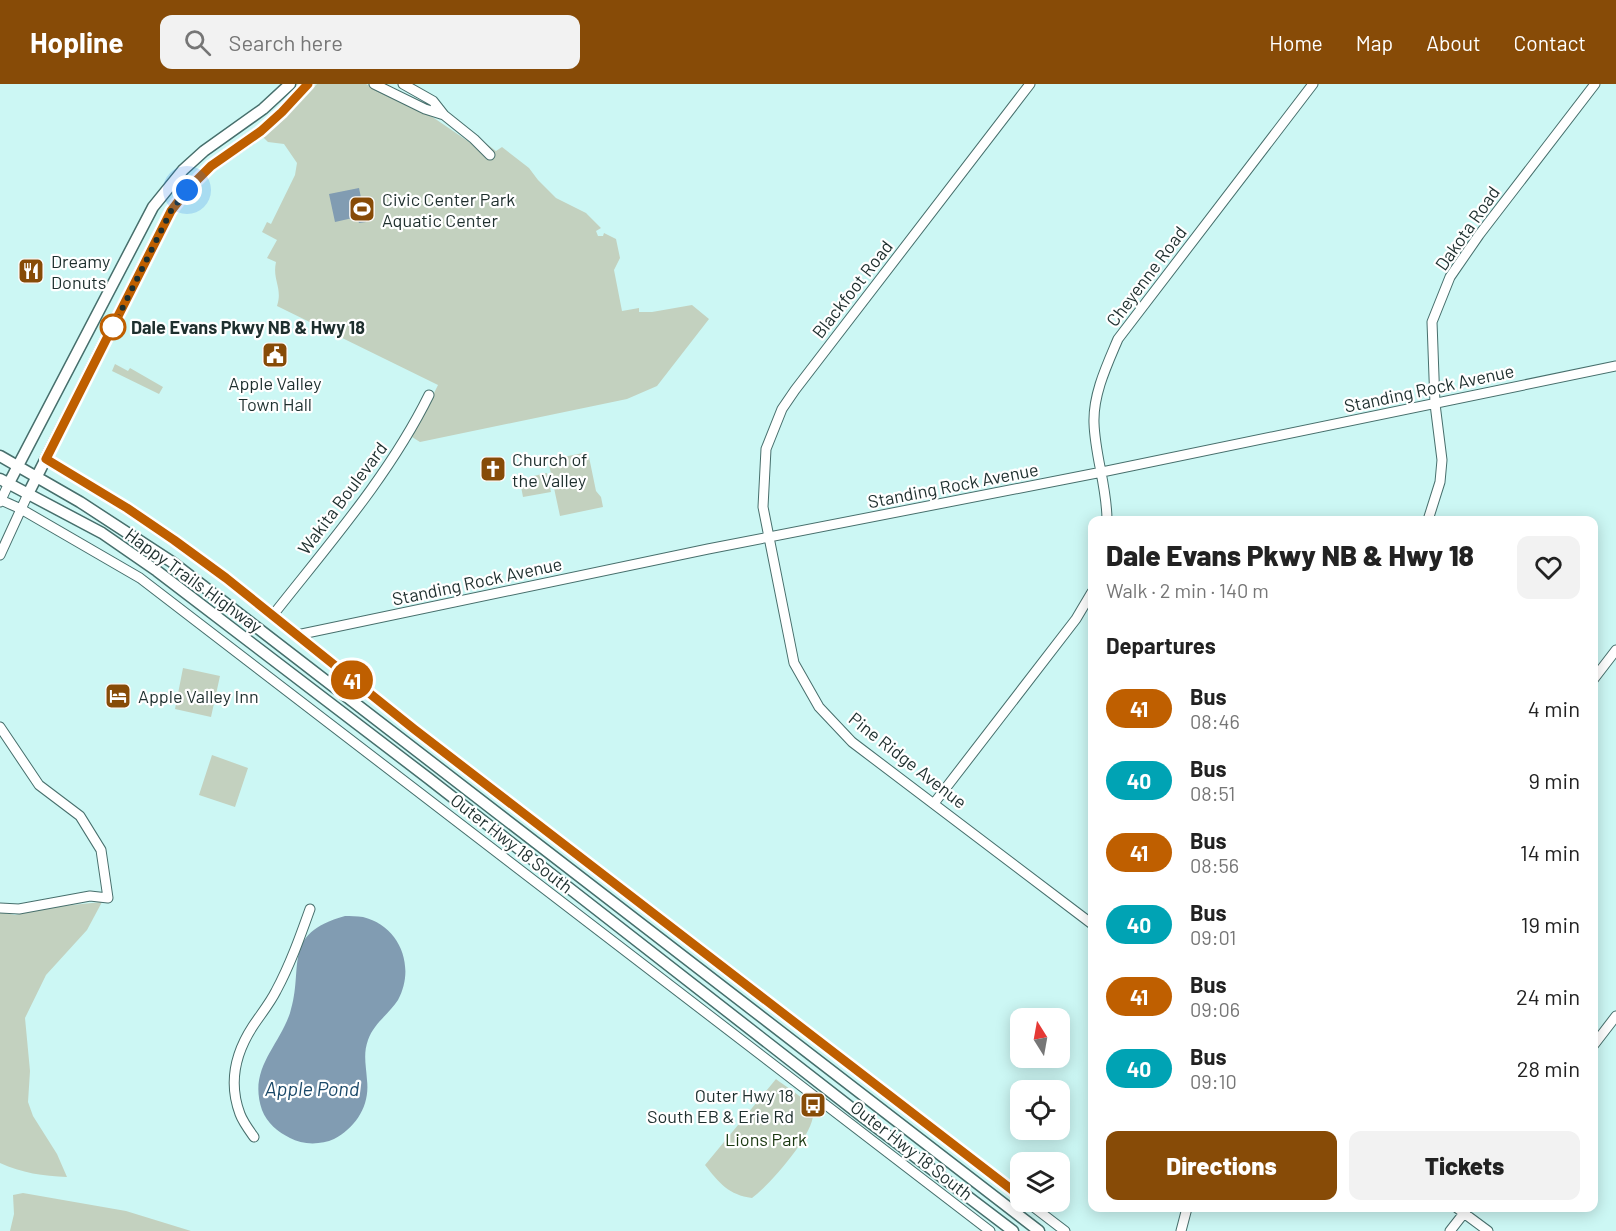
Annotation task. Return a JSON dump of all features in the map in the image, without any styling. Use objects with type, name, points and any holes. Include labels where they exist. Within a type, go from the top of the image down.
[{"type":"main road","points":[[4,481],[18,465],[153,207],[190,163],[263,109],[290,84]]},
{"type":"main road","points":[[28,494],[171,211],[187,190],[211,166],[261,131],[308,84]]},
{"type":"main road","name":"Happy Trails Highway","points":[[0,456],[123,529],[172,562],[1039,1231]]},
{"type":"main road","name":"Happy Trails Highway","points":[[4,481],[102,533],[157,571],[1013,1231]]},
{"type":"street","points":[[374,84],[425,109],[444,115]]},
{"type":"street","points":[[403,84],[433,101],[444,115],[490,155]]},
{"type":"street","name":"Blackfoot Road","points":[[768,538],[763,507],[765,458],[766,449],[782,409],[1030,84]]},
{"type":"street","name":"Cheyenne Road","points":[[1107,516],[1094,422],[1101,379],[1118,339],[1314,84]]},
{"type":"street","name":"Dakota Road","points":[[1429,516],[1440,482],[1442,460],[1435,404],[1432,322],[1450,277],[1479,235],[1595,84]]},
{"type":"street","name":"Standing Rock Avenue","points":[[297,635],[1616,366]]},
{"type":"street","name":"Wakita Boulevard","points":[[273,615],[365,498],[412,430],[429,395]]},
{"type":"street","points":[[46,459],[117,501],[174,540],[273,615],[438,747],[1010,1188]]},
{"type":"street","points":[[0,501],[4,481]]},
{"type":"street","points":[[0,555],[28,494]]},
{"type":"street","name":"Outer Hwy 18 South","points":[[0,501],[21,509],[140,578],[990,1231]]},
{"type":"street","name":"Pine Ridge Avenue","points":[[768,538],[794,663],[819,707],[852,742],[935,802],[1088,921]]},
{"type":"street","points":[[935,802],[1076,619],[1088,599]]},
{"type":"street","points":[[1598,673],[1616,650]]},
{"type":"street","points":[[0,728],[39,784],[80,816],[101,850],[108,887],[108,897],[90,896],[19,909],[0,908]]},
{"type":"street","points":[[254,1137],[240,1114],[235,1093],[233,1075],[238,1052],[280,983],[310,909]]},
{"type":"street","points":[[1598,1039],[1616,1016]]},
{"type":"street","points":[[1040,1212],[1065,1231]]},
{"type":"street","points":[[1181,1231],[1186,1212]]},
{"type":"street","points":[[1450,1231],[1461,1212]]},
{"type":"street","points":[[1466,1212],[1488,1231]]},
{"type":"green space","points":[[317,84],[366,84],[434,118],[478,148],[484,142],[496,151],[502,147],[529,168],[556,198],[586,213],[601,228],[596,231],[598,236],[603,236],[604,233],[616,239],[620,258],[614,270],[622,311],[639,308],[639,312],[652,312],[692,305],[709,319],[657,386],[627,399],[420,442],[412,437],[438,385],[277,306],[279,294],[275,274],[276,262],[267,258],[277,240],[262,232],[267,222],[271,224],[295,175],[297,163],[284,144],[268,142],[263,137],[285,118]]},
{"type":"green space","points":[[115,364],[128,371],[130,368],[163,387],[159,394],[112,371]]},
{"type":"green space","points":[[583,453],[589,457],[596,491],[601,497],[603,507],[560,516],[548,460]]},
{"type":"green space","points":[[547,473],[551,492],[523,497],[520,481]]},
{"type":"green space","points":[[183,668],[220,676],[211,717],[175,709]]},
{"type":"green space","points":[[212,755],[248,768],[235,807],[199,795]]},
{"type":"green space","points":[[102,902],[87,930],[46,975],[25,1018],[30,1071],[28,1102],[33,1116],[57,1154],[67,1177],[25,1172],[0,1163],[0,912],[15,915],[52,907]]},
{"type":"green space","name":"Lions Park","points":[[776,1079],[812,1108],[813,1117],[809,1129],[792,1156],[760,1192],[752,1198],[737,1194],[725,1187],[705,1165]]},
{"type":"green space","points":[[23,1193],[126,1211],[191,1231],[10,1231],[14,1214],[13,1195]]},
{"type":"water","points":[[359,188],[366,222],[359,223],[357,217],[335,222],[329,194]]},
{"type":"water","name":"Apple Pond","points":[[345,916],[363,917],[387,929],[401,950],[405,962],[403,987],[398,1000],[374,1029],[366,1045],[367,1090],[360,1115],[349,1128],[334,1139],[318,1143],[300,1142],[281,1133],[267,1119],[262,1110],[259,1082],[266,1059],[290,1013],[303,942],[311,932],[325,923]]},
{"type":"bus line","name":"41","points":[[308,84],[261,131],[211,166],[187,190],[171,211],[46,459],[117,501],[226,578],[352,681],[1010,1188]]},
{"type":"place","name":"Civic Center Park Aquatic Center","points":[[362,209]]},
{"type":"place","name":"Dreamy Donuts","points":[[31,271]]},
{"type":"place","name":"Dale Evans Pkwy NB & Hwy 18","points":[[113,327]]},
{"type":"place","name":"Apple Valley Town Hall","points":[[275,355]]},
{"type":"place","name":"Church of the Valley","points":[[493,469]]},
{"type":"place","name":"Apple Valley Inn","points":[[118,696]]},
{"type":"place","name":"Outer Hwy 18 South EB & Erie Rd","points":[[813,1105]]},
{"type":"route","points":[[113,327],[171,211],[187,190]]}]
